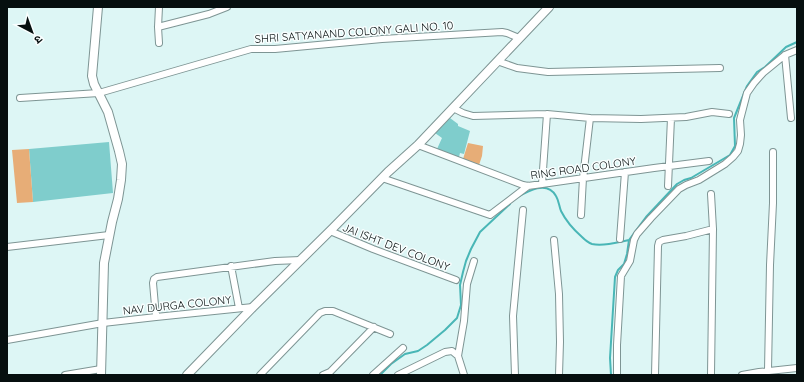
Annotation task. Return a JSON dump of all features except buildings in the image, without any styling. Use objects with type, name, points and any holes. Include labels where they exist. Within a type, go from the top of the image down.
[{"type":"street","points":[[65,375],[101,372],[104,271],[121,180],[122,164],[112,125],[108,112],[94,84],[92,76],[98,7]]},
{"type":"street","points":[[159,7],[159,43]]},
{"type":"street","points":[[158,27],[209,14],[227,7]]},
{"type":"street","points":[[187,375],[382,178],[418,145],[549,7]]},
{"type":"street","name":"SHRI SATYANAND COLONY GALI NO. 10","points":[[20,98],[99,93],[251,49],[275,49],[382,39],[502,32],[519,38]]},
{"type":"street","points":[[617,375],[621,276],[630,260],[634,240],[637,234],[679,188],[699,180],[725,164],[733,157],[740,144],[740,120],[747,93],[763,73],[785,55],[797,50]]},
{"type":"street","points":[[785,55],[791,118]]},
{"type":"street","points":[[497,61],[517,68],[548,72],[720,68]]},
{"type":"street","points":[[453,108],[473,116],[548,114],[590,118],[641,119],[686,117],[712,112],[729,114]]},
{"type":"street","points":[[542,184],[548,114]]},
{"type":"street","points":[[581,215],[590,118]]},
{"type":"street","points":[[668,186],[671,118]]},
{"type":"street","name":"RING ROAD COLONY","points":[[418,145],[528,186],[709,161]]},
{"type":"street","points":[[768,370],[773,152]]},
{"type":"street","points":[[620,239],[625,172]]},
{"type":"street","points":[[382,178],[490,215],[528,186]]},
{"type":"street","points":[[711,194],[713,229],[711,375]]},
{"type":"street","points":[[515,375],[513,316],[523,210]]},
{"type":"street","points":[[655,375],[659,242],[662,240],[713,229]]},
{"type":"street","name":"JAI ISHT DEV COLONY","points":[[330,232],[456,280]]},
{"type":"street","points":[[7,247],[110,235]]},
{"type":"street","points":[[554,240],[560,294],[559,375]]},
{"type":"street","points":[[156,316],[153,283],[154,279],[157,277],[231,266],[275,261],[301,260]]},
{"type":"street","points":[[464,375],[458,356],[464,322],[467,284],[474,261]]},
{"type":"street","points":[[231,266],[239,308]]},
{"type":"street","name":"NAV DURGA COLONY","points":[[7,340],[102,323],[156,316],[253,307]]},
{"type":"street","points":[[260,375],[320,313],[325,311],[333,311],[390,334]]},
{"type":"street","points":[[323,375],[333,374],[374,327]]},
{"type":"street","points":[[373,375],[403,348]]},
{"type":"street","points":[[401,374],[445,352],[452,351],[458,356]]},
{"type":"street","points":[[744,375],[768,370],[797,368]]},
{"type":"shaded area","points":[[450,118],[458,124],[458,126],[470,131],[464,154],[460,153],[459,157],[437,149],[442,138],[435,133]]},
{"type":"shaded area","points":[[109,142],[113,193],[33,202],[29,149]]},
{"type":"waterway","points":[[516,198],[537,188],[548,189],[556,196],[561,211],[568,222],[588,242],[601,245],[629,240],[646,217],[677,184],[691,178],[730,155],[735,146],[734,118],[747,86],[757,72],[765,67],[786,47],[797,42]]},
{"type":"waterway","points":[[380,375],[391,364],[405,354],[418,351],[427,345],[457,318],[461,305],[460,285],[466,261],[471,249],[480,232],[510,204]]},
{"type":"waterway","points":[[611,375],[610,358],[615,277],[618,270],[624,264],[629,240]]}]
